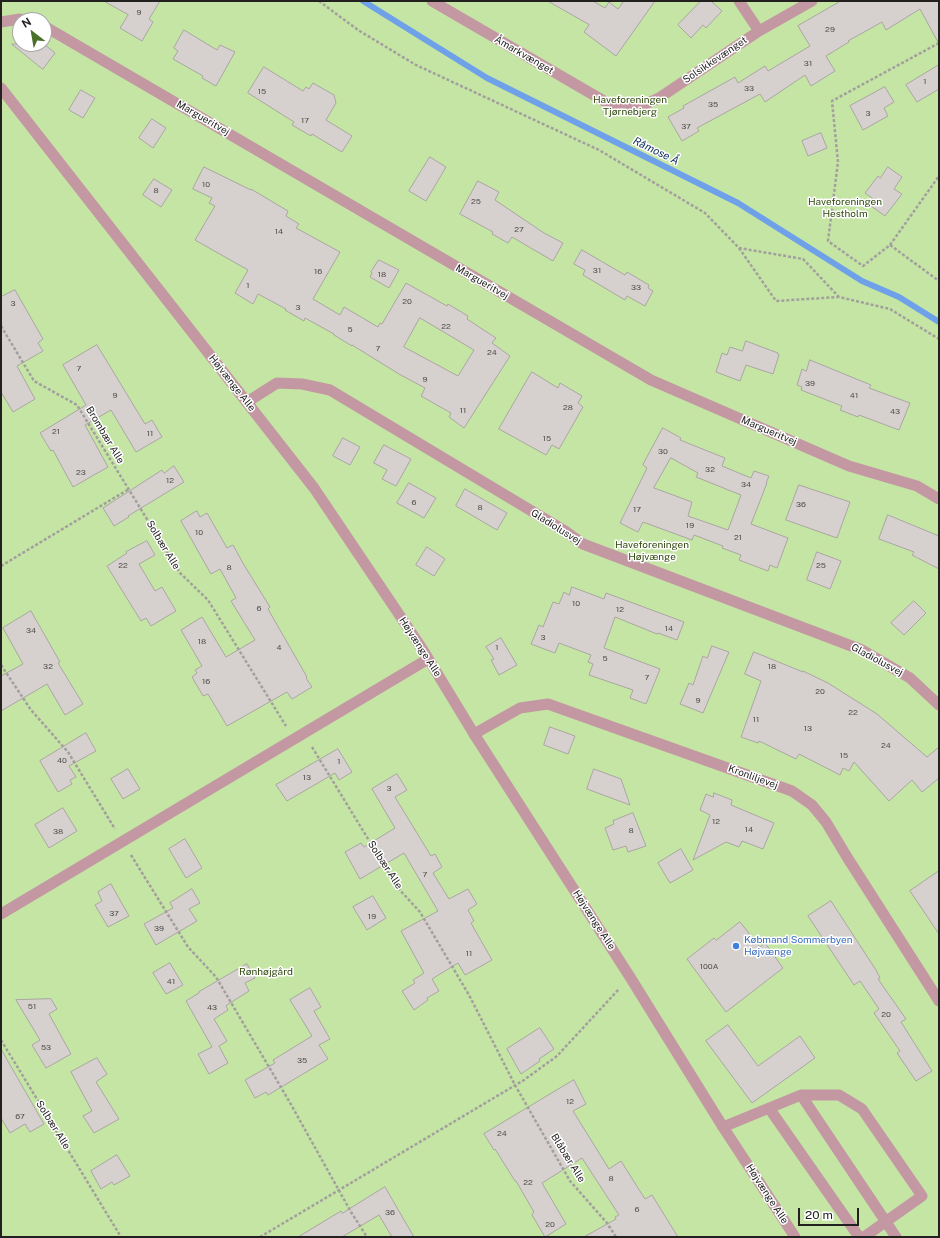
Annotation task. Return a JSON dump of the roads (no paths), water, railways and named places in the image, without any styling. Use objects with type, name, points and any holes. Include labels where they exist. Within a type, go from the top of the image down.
[{"type":"street","name":"Åmarkvænget","points":[[432,1],[616,108]]},
{"type":"street","points":[[739,1],[759,31]]},
{"type":"street","name":"Solsikkevænget","points":[[616,108],[637,108],[659,98],[759,31],[812,1]]},
{"type":"street","points":[[1,22],[12,20]]},
{"type":"street","name":"Margueritvej","points":[[52,31],[651,380],[849,466],[916,486],[939,499]]},
{"type":"street","name":"Højvænge Alle","points":[[1,88],[314,488],[428,659],[474,734],[630,977],[723,1127],[795,1237]]},
{"type":"street","name":"Gladiolusvej","points":[[248,402],[277,383],[302,384],[330,390],[565,531],[583,544],[862,650],[910,678],[939,705]]},
{"type":"street","points":[[1,914],[428,659]]},
{"type":"street","name":"Kronliljevej","points":[[474,734],[520,708],[548,704],[792,791],[812,805],[826,822],[939,1001]]},
{"type":"street","points":[[723,1127],[801,1095],[839,1095],[862,1109],[922,1196],[864,1237]]},
{"type":"street","points":[[801,1095],[896,1237]]},
{"type":"street","points":[[769,1108],[859,1237]]},
{"type":"waterway","name":"Råmose Å","points":[[363,1],[487,78],[738,203],[862,281],[899,297],[939,322]]},
{"type":"place","name":"Købmand Sommerbyen Højvænge","points":[[736,946]]},
{"type":"park label","name":"Haveforeningen Tjørnebjerg","points":[[630,106]]},
{"type":"park label","name":"Haveforeningen Hestholm","points":[[845,208]]},
{"type":"park label","name":"Haveforeningen Højvænge","points":[[652,550]]},
{"type":"park label","name":"Rønhøjgård","points":[[266,972]]}]
